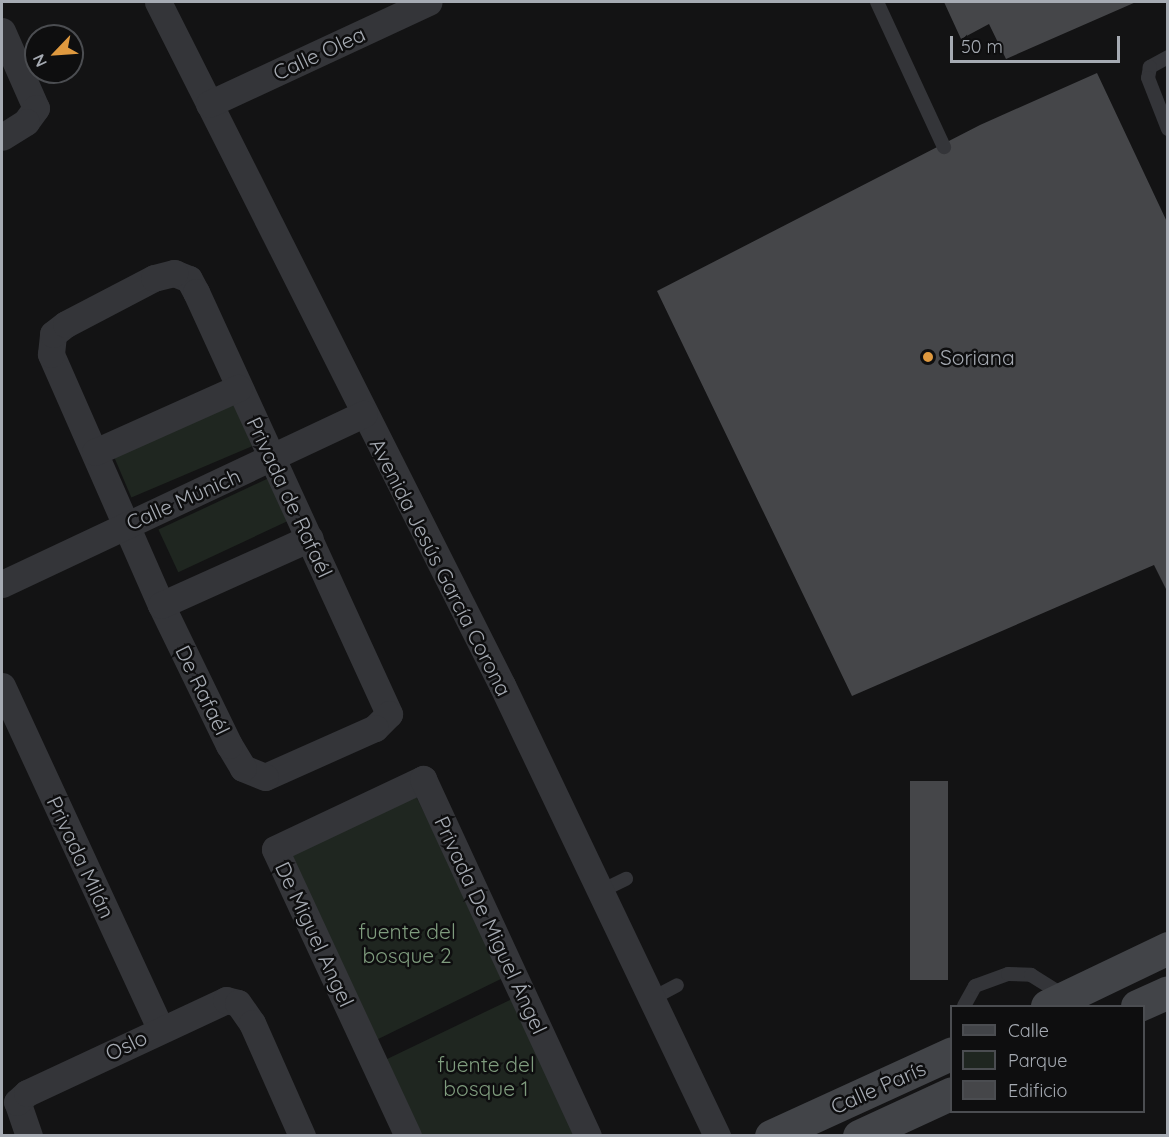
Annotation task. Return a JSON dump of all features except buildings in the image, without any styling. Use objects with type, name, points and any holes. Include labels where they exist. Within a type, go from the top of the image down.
[{"type":"main road","points":[[1057,1002],[1167,948]]},
{"type":"main road","points":[[1139,1005],[1167,992]]},
{"type":"main road","name":"Calle París","points":[[771,1136],[950,1053]]},
{"type":"main road","name":"Calle París","points":[[859,1136],[950,1093]]},
{"type":"street","name":"Avenida Jesús García Corona","points":[[158,2],[601,891],[717,1136]]},
{"type":"street","name":"Calle Olea","points":[[209,104],[429,2]]},
{"type":"street","points":[[2,31],[36,108],[26,122],[2,137]]},
{"type":"street","name":"Privada de Rafaél","points":[[52,336],[154,278],[182,274],[196,292],[238,388],[275,458],[388,714],[375,728],[295,767],[265,777],[250,772]]},
{"type":"street","name":"De Rafaél","points":[[52,336],[53,357],[161,605],[237,760],[250,772]]},
{"type":"street","points":[[95,452],[238,388]]},
{"type":"street","name":"Calle Múnich","points":[[2,584],[125,524],[275,458],[364,414]]},
{"type":"street","points":[[161,605],[310,538]]},
{"type":"street","name":"Privada Milán","points":[[2,686],[160,1028]]},
{"type":"street","name":"De Miguel Angel","points":[[408,1136],[275,849],[423,779]]},
{"type":"street","name":"Privada De Miguel Ángel","points":[[423,779],[588,1136]]},
{"type":"street","name":"Oslo","points":[[26,1129],[17,1102],[27,1093],[160,1028],[226,1000],[238,1003],[252,1023],[302,1136]]},
{"type":"lane","points":[[878,2],[945,147]]},
{"type":"lane","points":[[1167,57],[1150,68],[1148,78],[1167,129]]},
{"type":"lane","points":[[601,891],[626,879]]},
{"type":"lane","points":[[965,1005],[975,986],[1008,975],[1031,975],[1057,1002]]},
{"type":"lane","points":[[652,998],[677,985]]},
{"type":"green space","points":[[234,404],[252,446],[131,498],[113,455]]},
{"type":"green space","points":[[269,478],[289,521],[178,572],[158,530]]},
{"type":"green space","name":"fuente del bosque 2","points":[[415,794],[504,977],[378,1039],[288,856]]},
{"type":"green space","name":"fuente del bosque 1","points":[[514,998],[579,1135],[419,1135],[383,1061]]},
{"type":"place","name":"Soriana","points":[[928,357]]}]
